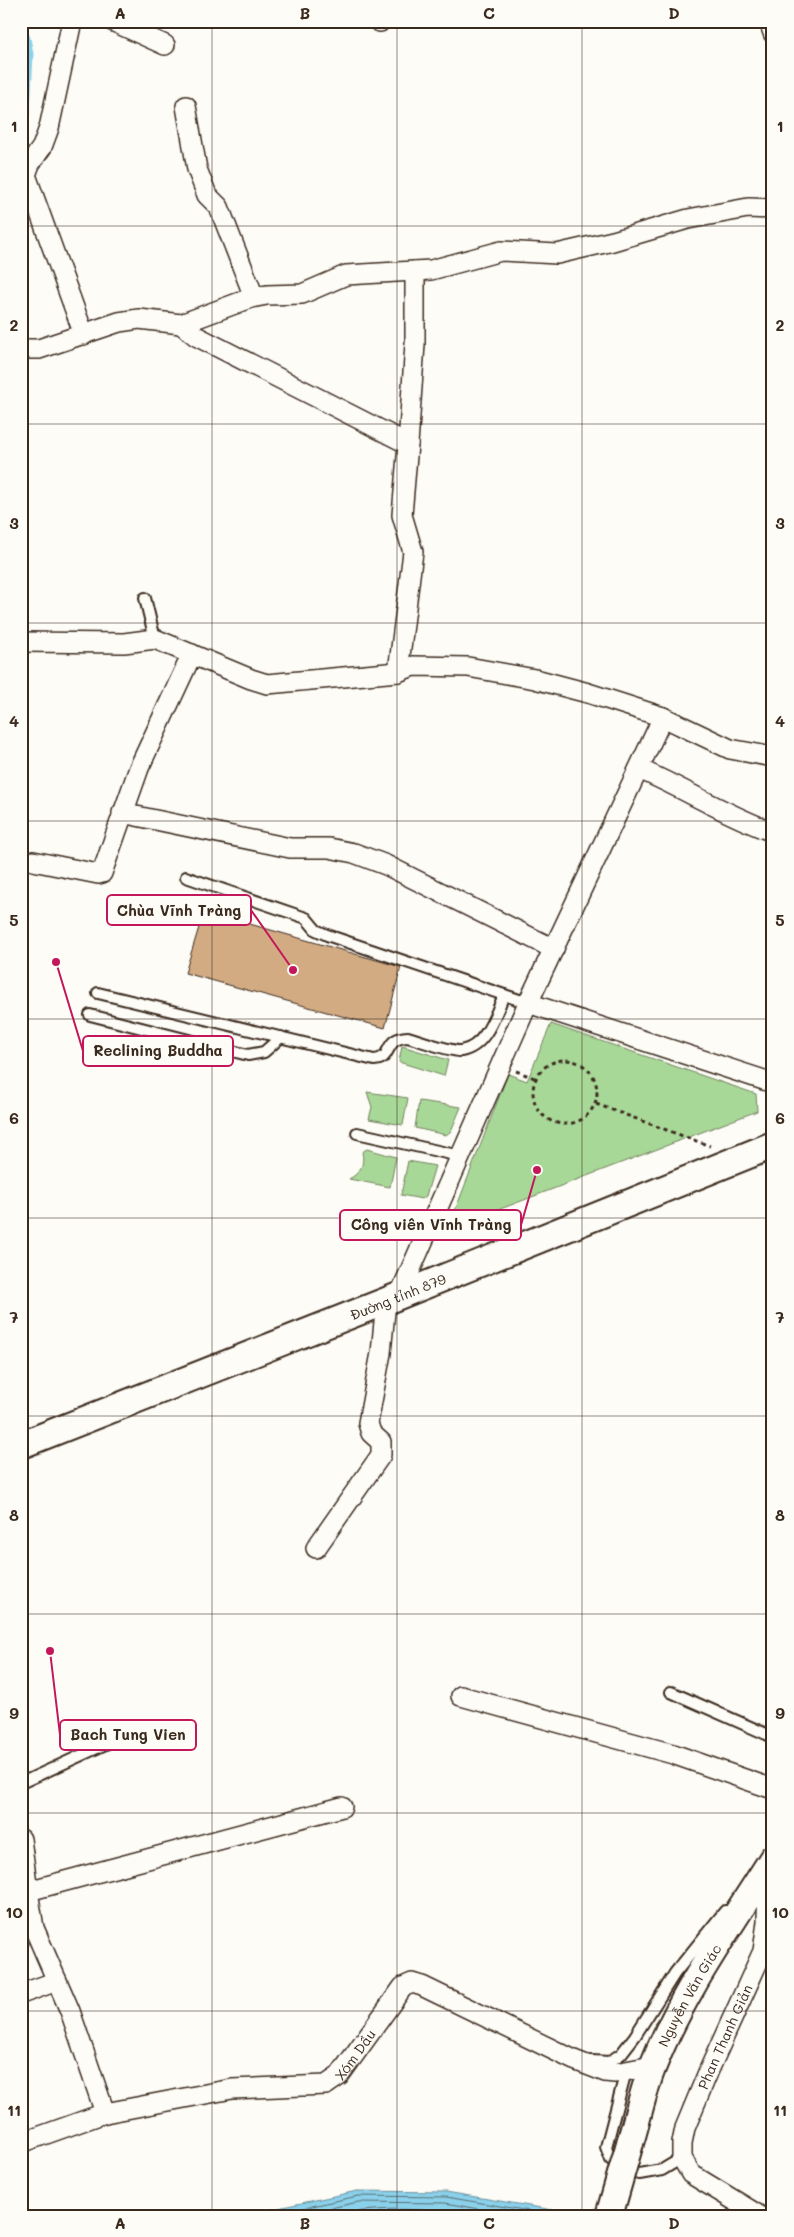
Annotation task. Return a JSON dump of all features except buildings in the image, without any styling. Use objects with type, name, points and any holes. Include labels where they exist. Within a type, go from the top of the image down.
[{"type":"main road","name":"Đường tỉnh 879","points":[[21,1445],[773,1145]]},
{"type":"main road","name":"Nguyễn Văn Giác","points":[[608,2216],[652,2066],[678,2013],[770,1862]]},
{"type":"street","points":[[72,21],[50,128],[42,148],[30,164],[26,175],[84,336]]},
{"type":"street","points":[[112,21],[165,45]]},
{"type":"street","points":[[769,21],[773,33]]},
{"type":"street","points":[[186,106],[199,176],[207,195],[219,207],[254,297]]},
{"type":"street","points":[[21,349],[39,349],[84,336],[119,322],[139,319],[181,324],[254,297],[302,294],[346,275],[431,270],[501,251],[558,254],[614,241],[688,219],[748,208],[773,209]]},
{"type":"street","points":[[398,672],[413,552],[402,515],[415,344],[415,271]]},
{"type":"street","points":[[181,324],[196,336],[408,444]]},
{"type":"street","points":[[21,642],[108,644],[155,639],[267,684],[398,672],[413,666],[468,667],[536,679],[607,698],[663,717],[730,749],[773,757]]},
{"type":"street","points":[[33,860],[96,874],[102,873],[139,768],[192,654]]},
{"type":"street","points":[[316,1548],[381,1455],[381,1442],[372,1434],[368,1423],[393,1298],[460,1156],[528,1003],[663,717]]},
{"type":"street","points":[[640,769],[699,797],[717,809],[773,832]]},
{"type":"street","points":[[122,813],[290,848],[329,848],[354,853],[386,865],[554,949]]},
{"type":"street","points":[[528,1003],[773,1083]]},
{"type":"street","points":[[461,1696],[673,1754],[773,1789]]},
{"type":"street","points":[[28,1891],[342,1807]]},
{"type":"street","points":[[21,1839],[34,1928],[82,2042],[105,2113]]},
{"type":"street","name":"Phan Thanh Giản","points":[[682,2158],[682,2143],[686,2128],[763,1951],[767,1930],[770,1862]]},
{"type":"street","points":[[21,1994],[57,1981]]},
{"type":"street","name":"Xóm Dầu","points":[[21,2143],[105,2113],[232,2089],[326,2085],[339,2076],[403,1987],[412,1984],[422,1986],[574,2060],[606,2072],[615,2073],[652,2066]]},
{"type":"street","points":[[682,2158],[691,2174],[760,2216]]},
{"type":"lane","points":[[145,598],[155,639]]},
{"type":"lane","points":[[186,878],[306,918],[316,930],[327,935],[528,1003]]},
{"type":"lane","points":[[98,993],[374,1060],[380,1060],[385,1056],[392,1041],[399,1037],[408,1037],[459,1052],[473,1046],[483,1038],[504,995]]},
{"type":"lane","points":[[90,1015],[248,1055],[264,1052],[281,1037]]},
{"type":"lane","points":[[357,1133],[460,1156]]},
{"type":"lane","points":[[671,1692],[773,1737]]},
{"type":"lane","points":[[21,1783],[121,1737]]},
{"type":"lane","points":[[574,2060],[609,2062],[621,2054],[635,2036],[675,1973],[737,1895],[770,1862]]},
{"type":"lane","points":[[626,2071],[606,2147],[611,2160],[629,2172],[640,2174],[662,2170],[682,2158]]},
{"type":"path","points":[[566,1060],[576,1062],[585,1066],[592,1074],[597,1089],[596,1104],[590,1114],[582,1121],[560,1125],[550,1121],[541,1114],[533,1094],[534,1084],[546,1066],[566,1060]]},
{"type":"path","points":[[596,1104],[742,1158]]},
{"type":"green space","points":[[551,1024],[756,1094],[757,1111],[448,1229],[508,1074],[527,1081]]},
{"type":"green space","points":[[402,1046],[448,1060],[444,1076],[399,1062]]},
{"type":"green space","points":[[367,1092],[408,1098],[403,1125],[369,1119],[372,1107]]},
{"type":"green space","points":[[419,1101],[461,1107],[451,1131],[446,1135],[415,1128]]},
{"type":"green space","points":[[367,1149],[396,1157],[390,1187],[349,1179],[361,1168],[363,1161],[362,1152]]},
{"type":"green space","points":[[408,1161],[435,1166],[426,1196],[422,1199],[401,1195]]},
{"type":"water","points":[[357,2191],[446,2192],[589,2216],[251,2216],[269,2210]]},
{"type":"waterway","points":[[21,39],[24,55],[21,110]]},
{"type":"place","name":"Reclining Buddha","points":[[56,962]]},
{"type":"place","name":"Chùa Vĩnh Tràng","points":[[293,970]]},
{"type":"place","name":"Công viên Vĩnh Tràng","points":[[537,1170]]},
{"type":"place","name":"Bach Tung Vien","points":[[50,1651]]}]
